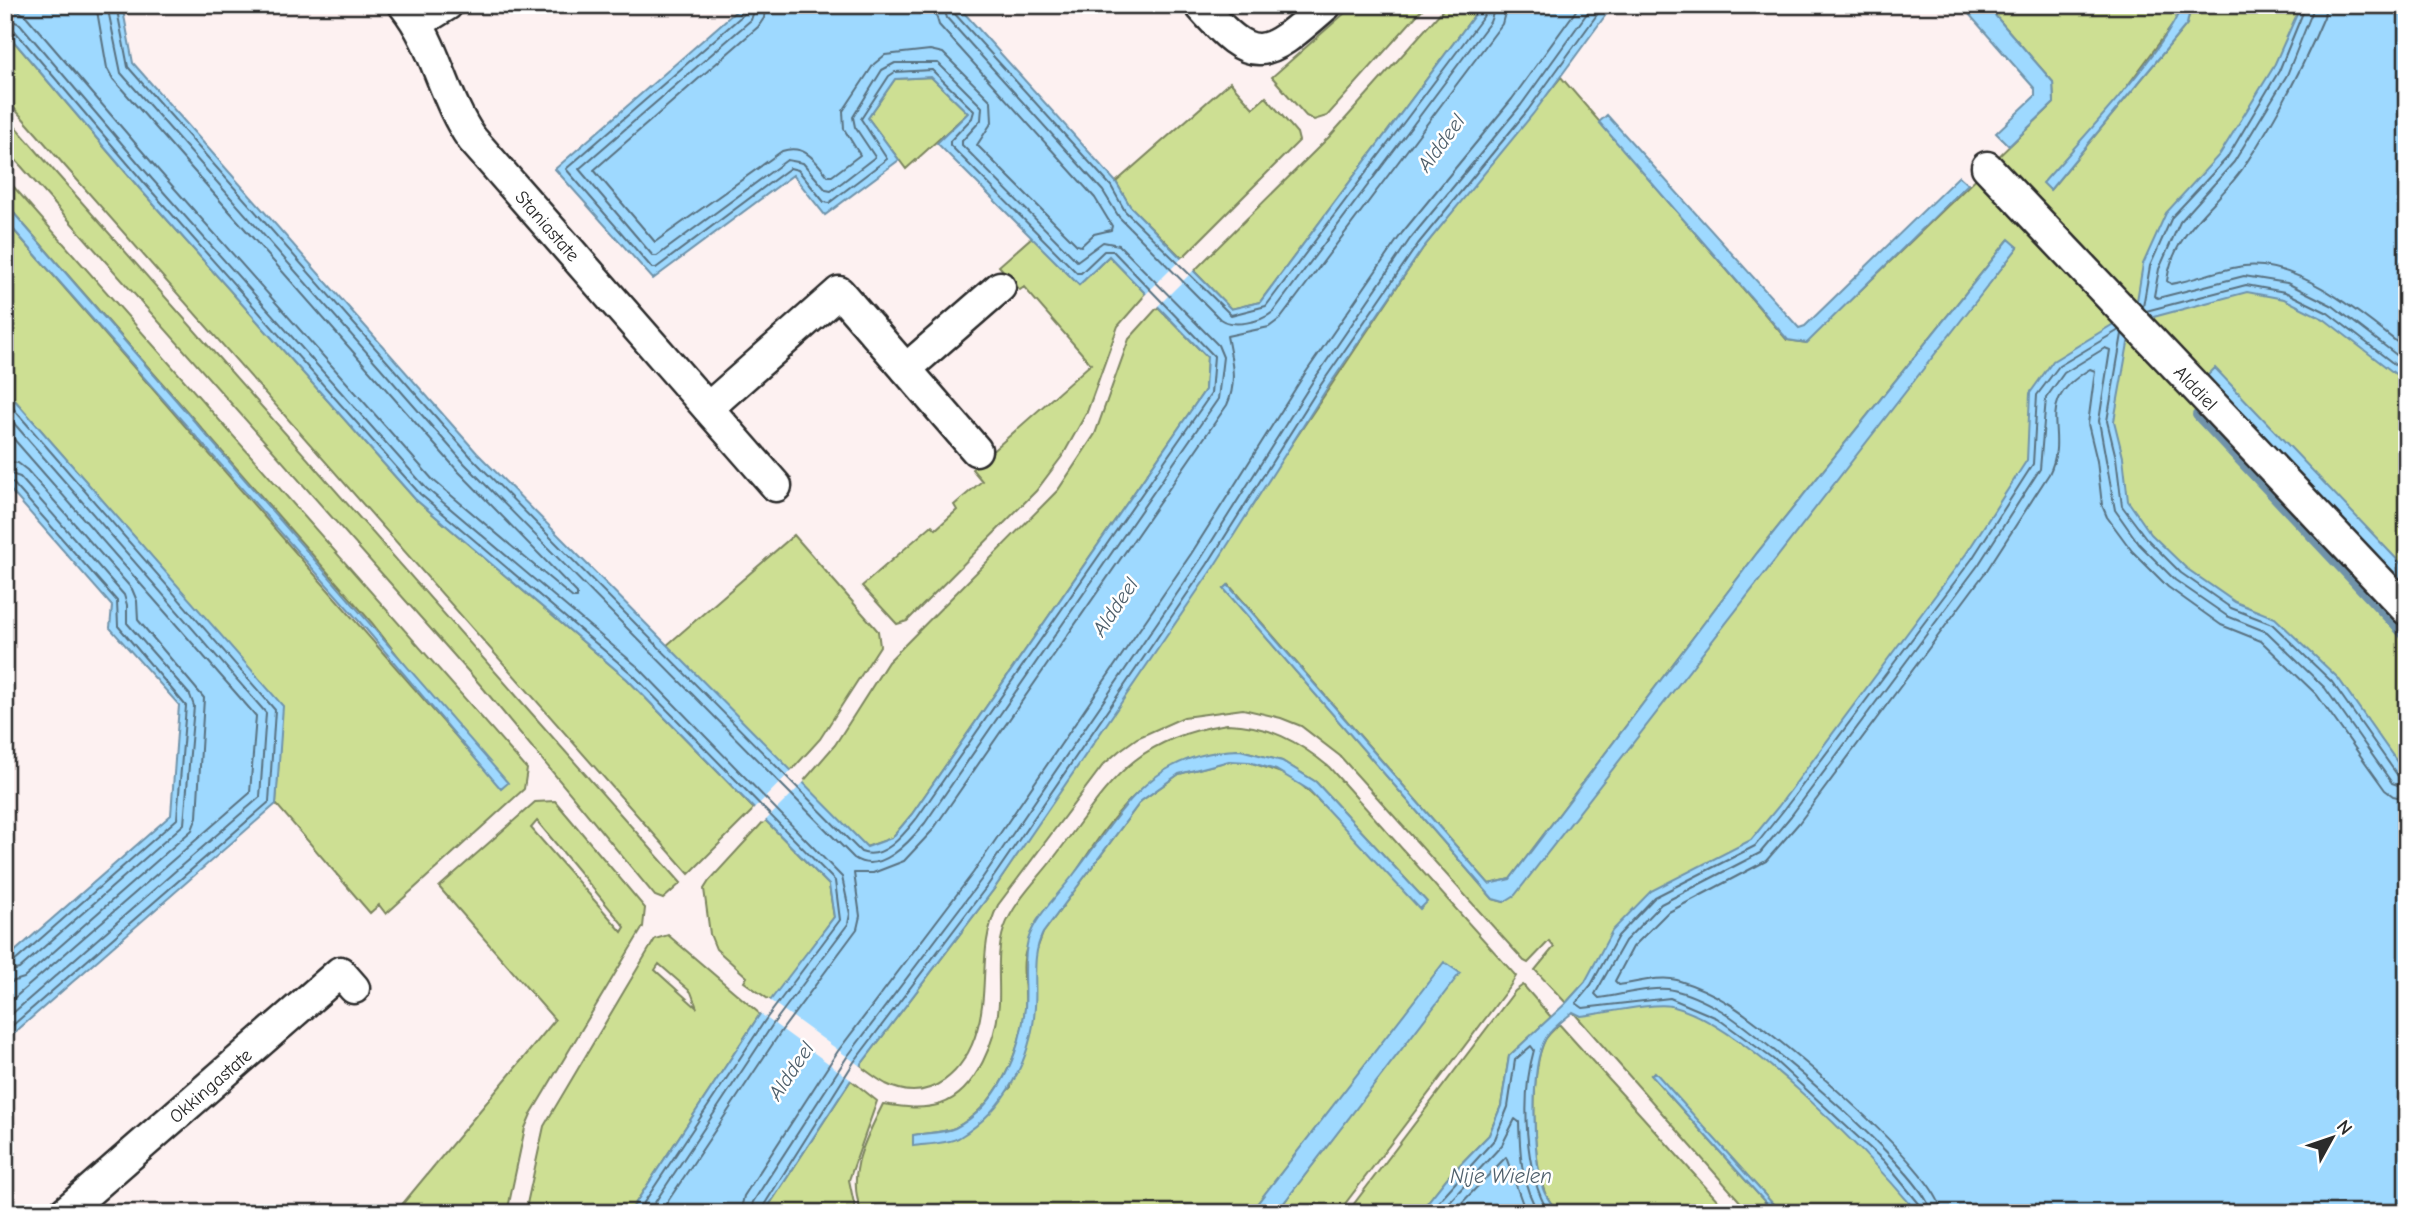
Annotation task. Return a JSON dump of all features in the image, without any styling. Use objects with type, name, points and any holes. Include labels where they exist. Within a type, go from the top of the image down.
[{"type":"street","name":"Staniastate","points":[[447,5],[411,14],[435,57],[450,105],[472,139],[776,486]]},
{"type":"street","points":[[1200,5],[1228,38],[1242,47],[1258,49],[1274,47],[1288,38],[1326,5]]},
{"type":"street","name":"Alddiel","points":[[1987,167],[2407,610]]},
{"type":"street","points":[[906,369],[1000,287]]},
{"type":"street","points":[[708,408],[839,292],[976,450]]},
{"type":"street","name":"Okkingastate","points":[[64,1213],[340,972],[354,988]]},
{"type":"green space","points":[[1354,5],[1426,5],[1327,116],[1314,120],[1306,116],[1272,77]]},
{"type":"green space","points":[[1447,5],[1482,5],[1260,302],[1231,309],[1194,271],[1330,136]]},
{"type":"green space","points":[[1986,5],[2181,5],[2177,19],[2050,190],[2187,24],[2191,5],[2407,5],[2407,1213],[1781,1213],[1654,1072],[1651,1075],[1775,1213],[1750,1213],[1573,1012],[1585,982],[1566,1003],[1535,970],[1554,947],[1549,941],[1528,963],[1524,961],[1340,756],[1301,726],[1243,709],[1184,717],[1137,738],[1103,765],[998,905],[988,936],[983,998],[977,1030],[972,1045],[955,1071],[944,1081],[917,1091],[902,1090],[886,1084],[860,1066],[994,889],[1423,248],[1561,77],[1787,340],[1806,343],[2054,103],[2053,82]],"holes":[[[2008,240],[2018,247],[1504,902],[1493,899],[1224,589],[1229,585],[1489,884],[1510,879],[1757,553]]]},
{"type":"green space","points":[[5,31],[140,189],[415,499],[627,679],[754,809],[689,874],[5,98]]},
{"type":"green space","points":[[931,77],[968,113],[906,169],[868,118],[895,79]]},
{"type":"green space","points":[[1230,82],[1253,108],[1266,97],[1297,133],[1299,141],[1182,258],[1130,206],[1116,182]]},
{"type":"green space","points":[[5,115],[681,883],[663,899],[655,896],[483,688],[5,148]]},
{"type":"green space","points":[[5,177],[527,769],[524,789],[386,914],[379,905],[370,913],[276,804],[282,706],[5,389],[5,220],[502,789],[372,623],[5,203]]},
{"type":"green space","points":[[1032,237],[1079,285],[1109,256],[1146,294],[1118,326],[1087,412],[1063,455],[1036,491],[907,621],[897,624],[862,586],[932,525],[936,529],[957,510],[954,505],[982,481],[972,469],[1091,364],[1024,287],[1020,290],[999,266]]},
{"type":"green space","points":[[1158,307],[1207,357],[1205,390],[912,814],[892,838],[866,847],[802,783],[835,745],[888,662],[1058,490],[1095,434],[1129,339]]},
{"type":"green space","points":[[794,535],[878,631],[880,646],[820,739],[790,772],[666,646]]},
{"type":"green space","points":[[1227,724],[1256,727],[1294,742],[1329,767],[1516,976],[1510,986],[1338,1213],[1276,1213],[1459,973],[1444,963],[1250,1213],[862,1213],[857,1199],[857,1171],[864,1144],[883,1104],[919,1107],[941,1104],[954,1098],[965,1088],[983,1062],[997,1017],[999,956],[1004,929],[1019,901],[1106,788],[1124,770],[1143,754],[1193,731]],"holes":[[[1240,750],[1282,761],[1316,782],[1427,902],[1293,777],[1249,762],[1229,761],[1179,774],[1141,801],[1043,933],[1036,952],[1023,1025],[1024,957],[1029,943],[1098,839],[1115,817],[1154,780],[1178,766],[1206,756]],[[1022,1027],[1011,1087],[958,1138],[913,1145],[913,1135],[955,1128],[983,1106],[1004,1077]]]},
{"type":"green space","points":[[555,801],[645,908],[643,927],[531,1114],[525,1128],[507,1213],[395,1213],[555,1020],[439,887],[535,802]],"holes":[[[537,821],[625,927],[622,932],[531,828]]]},
{"type":"green space","points":[[765,820],[829,885],[834,917],[771,1001],[744,982],[747,977],[716,949],[710,934],[704,889]]},
{"type":"green space","points":[[668,935],[760,1014],[629,1213],[525,1213],[544,1126],[655,939]],"holes":[[[659,964],[691,992],[697,1008],[655,970]]]},
{"type":"green space","points":[[1523,985],[1551,1017],[1509,1056],[1501,1106],[1489,1135],[1447,1178],[1419,1213],[1347,1213],[1515,991]]},
{"type":"green space","points":[[1559,1024],[1729,1213],[1558,1213],[1546,1196],[1540,1176],[1534,1114],[1540,1054],[1546,1038]]},
{"type":"green space","points":[[851,1080],[877,1101],[849,1180],[856,1213],[764,1213]]},
{"type":"water","name":"Alddeel","points":[[5,5],[122,5],[133,63],[477,453],[867,847],[892,838],[912,814],[1205,390],[1207,357],[1109,256],[1079,285],[937,143],[968,113],[931,77],[895,79],[868,118],[899,160],[825,215],[793,175],[653,279],[555,169],[743,5],[957,5],[1116,182],[1130,206],[1231,309],[1260,302],[1482,5],[1613,5],[1533,114],[1423,248],[1326,390],[1213,568],[994,889],[860,1066],[764,1213],[629,1213],[760,1014],[834,917],[829,885],[627,679],[415,499],[140,189],[5,31]]},
{"type":"water","points":[[1961,5],[1986,5],[2053,82],[2054,103],[2009,146],[1996,133],[2035,96],[2035,89]]},
{"type":"water","points":[[2181,5],[2191,5],[2187,24],[2050,190],[2043,183],[2142,69],[2174,22]]},
{"type":"water","name":"Nije Wielen","points":[[2301,5],[2407,5],[2407,383],[2324,319],[2284,299],[2247,292],[2146,319],[2130,332],[2114,421],[2123,457],[2128,501],[2151,534],[2186,568],[2235,602],[2275,618],[2338,678],[2407,776],[2407,1213],[1918,1213],[1837,1126],[1768,1064],[1733,1037],[1700,1017],[1663,1005],[1581,1016],[1573,1012],[1546,1038],[1537,1069],[1535,1136],[1543,1189],[1558,1213],[1419,1213],[1447,1178],[1489,1135],[1501,1106],[1509,1056],[1585,982],[1612,931],[1651,891],[1751,840],[1966,554],[2027,460],[2030,393],[2053,361],[2120,320],[2136,307],[2143,264],[2166,213],[2220,154],[2273,68]]},
{"type":"water","points":[[1607,115],[1799,328],[1805,326],[1959,176],[1968,184],[1807,343],[1788,340],[1599,122]]},
{"type":"water","points":[[5,203],[508,783],[501,789],[365,628],[5,220]]},
{"type":"water","points":[[2009,239],[2018,247],[1515,895],[1504,902],[1493,899],[1224,589],[1228,585],[1489,884],[1510,879],[1757,553]]},
{"type":"water","points":[[2215,368],[2407,570],[2407,589],[2206,377]]},
{"type":"water","points":[[5,389],[283,706],[276,804],[5,1041],[5,960],[171,815],[179,705],[110,628],[112,606],[5,484]]},
{"type":"water","points":[[1240,750],[1282,761],[1316,782],[1427,902],[1420,909],[1309,790],[1276,770],[1249,762],[1229,761],[1179,774],[1141,801],[1043,933],[1036,960],[1033,1026],[1022,1063],[1003,1097],[976,1126],[960,1137],[913,1146],[913,1135],[955,1128],[970,1118],[995,1092],[1018,1043],[1025,1008],[1025,957],[1031,931],[1124,808],[1141,789],[1182,761],[1208,753]]},
{"type":"water","points":[[1444,962],[1460,973],[1276,1213],[1250,1213]]},
{"type":"water","points":[[1655,1072],[1781,1213],[1775,1213],[1651,1075]]},
{"type":"pier","points":[[1184,256],[1196,268],[1155,309],[1143,297]]},
{"type":"pier","points":[[793,769],[805,781],[763,823],[752,811]]},
{"type":"pier","points":[[768,999],[863,1068],[854,1082],[758,1012]]},
{"type":"waterway","points":[[2197,415],[2407,638]]}]
